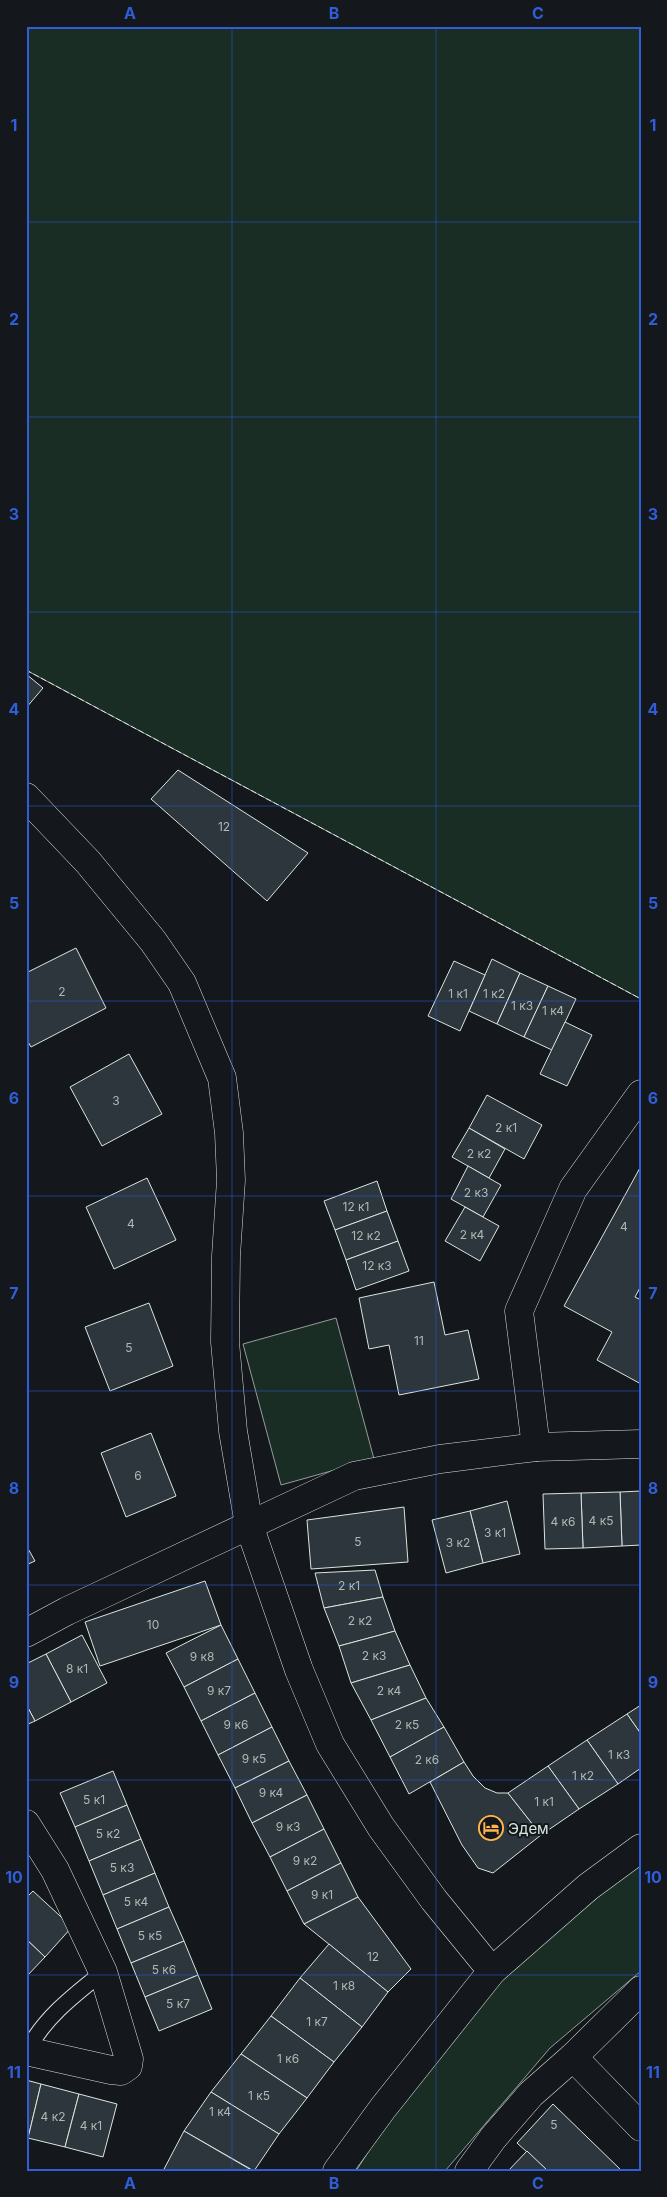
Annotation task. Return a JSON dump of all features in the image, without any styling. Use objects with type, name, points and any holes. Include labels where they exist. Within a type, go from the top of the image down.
[{"type":"street","points":[[26,797],[88,862],[153,941],[182,983],[222,1078],[229,1133],[230,1180],[226,1256],[225,1342],[233,1431],[249,1525],[299,1670],[330,1744],[381,1827],[434,1900],[492,1970]]},
{"type":"street","points":[[536,1447],[519,1310],[573,1189],[641,1094]]},
{"type":"street","points":[[26,1633],[76,1607],[354,1476],[440,1459],[536,1447],[641,1444]]},
{"type":"street","points":[[26,1824],[55,1870],[103,1972],[129,2060],[125,2069],[111,2070],[27,2051]]},
{"type":"street","points":[[337,2171],[492,1970],[588,1887],[641,1848]]},
{"type":"street","points":[[469,2171],[493,2138],[532,2094],[641,1990]]},
{"type":"street","points":[[572,2057],[641,2127]]},
{"type":"lane","points":[[27,2051],[37,2032],[70,1997],[103,1972]]},
{"type":"green space","points":[[26,26],[641,26],[641,999],[26,670]]},
{"type":"green space","points":[[336,1318],[374,1459],[281,1485],[243,1344]]},
{"type":"green space","points":[[641,1861],[641,1971],[550,2048],[445,2171],[356,2171],[379,2135],[476,2007],[525,1958]]},
{"type":"building","points":[[26,674],[43,688],[26,708]]},
{"type":"building","points":[[178,770],[308,853],[267,901],[151,799]]},
{"type":"building","points":[[76,948],[106,1008],[31,1047],[26,1038],[26,973]]},
{"type":"building","points":[[492,959],[520,973],[497,1024],[469,1011]]},
{"type":"building","points":[[454,961],[485,975],[460,1031],[428,1016]]},
{"type":"building","points":[[520,973],[548,986],[524,1037],[497,1024]]},
{"type":"building","points":[[548,986],[576,999],[552,1050],[524,1037]]},
{"type":"building","points":[[565,1022],[592,1035],[567,1086],[540,1074]]},
{"type":"building","points":[[129,1054],[162,1114],[102,1146],[70,1087]]},
{"type":"building","points":[[487,1095],[542,1125],[524,1159],[469,1128]]},
{"type":"building","points":[[469,1128],[505,1149],[489,1178],[452,1157]]},
{"type":"building","points":[[468,1166],[501,1185],[483,1217],[451,1199]]},
{"type":"building","points":[[641,1166],[641,1286],[635,1297],[641,1300],[641,1384],[597,1360],[612,1332],[564,1306]]},
{"type":"building","points":[[147,1178],[176,1240],[114,1269],[86,1207]]},
{"type":"building","points":[[377,1181],[387,1211],[335,1230],[324,1201]]},
{"type":"building","points":[[465,1207],[499,1226],[480,1261],[445,1241]]},
{"type":"building","points":[[387,1211],[398,1241],[346,1260],[335,1230]]},
{"type":"building","points":[[398,1241],[409,1271],[356,1290],[346,1260]]},
{"type":"building","points":[[434,1282],[445,1335],[468,1330],[479,1379],[399,1395],[389,1345],[369,1349],[359,1298]]},
{"type":"building","points":[[149,1303],[173,1366],[110,1391],[85,1327]]},
{"type":"building","points":[[151,1433],[176,1496],[126,1517],[101,1453]]},
{"type":"building","points":[[641,1491],[641,1545],[622,1546],[620,1492]]},
{"type":"building","points":[[620,1492],[622,1546],[583,1548],[581,1493]]},
{"type":"building","points":[[581,1493],[583,1548],[545,1549],[543,1494]]},
{"type":"building","points":[[507,1501],[520,1554],[483,1563],[470,1511]]},
{"type":"building","points":[[404,1507],[408,1562],[311,1569],[307,1520]]},
{"type":"building","points":[[470,1511],[483,1563],[446,1573],[432,1520]]},
{"type":"building","points":[[26,1545],[35,1561],[26,1565]]},
{"type":"building","points":[[375,1570],[383,1597],[324,1608],[315,1573]]},
{"type":"building","points":[[205,1581],[221,1625],[100,1666],[85,1622]]},
{"type":"building","points":[[383,1597],[395,1631],[339,1646],[324,1608]]},
{"type":"building","points":[[221,1625],[238,1659],[184,1687],[166,1653]]},
{"type":"building","points":[[395,1631],[410,1665],[351,1683],[339,1646]]},
{"type":"building","points":[[82,1635],[107,1683],[71,1702],[46,1654]]},
{"type":"building","points":[[46,1654],[71,1702],[35,1721],[26,1704],[26,1664]]},
{"type":"building","points":[[238,1659],[255,1693],[201,1721],[184,1687]]},
{"type":"building","points":[[410,1665],[426,1698],[371,1720],[351,1683]]},
{"type":"building","points":[[255,1693],[272,1727],[218,1755],[201,1721]]},
{"type":"building","points":[[426,1698],[444,1727],[390,1757],[371,1720]]},
{"type":"building","points":[[26,1704],[35,1721],[26,1725]]},
{"type":"building","points":[[641,1705],[641,1734],[627,1714]]},
{"type":"building","points":[[627,1714],[641,1734],[641,1768],[618,1784],[587,1740]]},
{"type":"building","points":[[272,1727],[289,1761],[235,1788],[218,1755]]},
{"type":"building","points":[[444,1727],[464,1762],[409,1794],[390,1757]]},
{"type":"building","points":[[587,1740],[618,1784],[579,1809],[548,1766]]},
{"type":"building","points":[[289,1761],[307,1795],[252,1823],[235,1788]]},
{"type":"building","points":[[464,1762],[473,1776],[485,1788],[497,1793],[508,1793],[541,1835],[493,1873],[478,1868],[462,1845],[430,1782]]},
{"type":"building","points":[[548,1766],[579,1809],[541,1835],[508,1793]]},
{"type":"building","points":[[113,1771],[127,1805],[75,1827],[60,1793]]},
{"type":"building","points":[[307,1795],[324,1829],[270,1857],[252,1823]]},
{"type":"building","points":[[127,1805],[141,1839],[89,1861],[75,1827]]},
{"type":"building","points":[[324,1829],[341,1863],[287,1891],[270,1857]]},
{"type":"building","points":[[141,1839],[155,1873],[103,1895],[89,1861]]},
{"type":"building","points":[[341,1863],[358,1897],[304,1924],[287,1891]]},
{"type":"building","points":[[155,1873],[169,1907],[117,1929],[103,1895]]},
{"type":"building","points":[[33,1891],[72,1927],[45,1957],[26,1939],[26,1898]]},
{"type":"building","points":[[358,1897],[411,1969],[388,1992],[304,1924]]},
{"type":"building","points":[[169,1907],[184,1941],[131,1963],[117,1929]]},
{"type":"building","points":[[26,1939],[45,1957],[26,1977]]},
{"type":"building","points":[[184,1941],[198,1975],[145,1997],[131,1963]]},
{"type":"building","points":[[329,1944],[388,1992],[362,2027],[300,1978]]},
{"type":"building","points":[[198,1975],[212,2009],[159,2031],[145,1997]]},
{"type":"building","points":[[300,1978],[362,2027],[334,2062],[271,2016]]},
{"type":"building","points":[[271,2016],[334,2062],[307,2098],[241,2054]]},
{"type":"building","points":[[241,2054],[307,2098],[279,2134],[211,2092]]},
{"type":"building","points":[[26,2080],[41,2084],[28,2138],[26,2138]]},
{"type":"building","points":[[41,2084],[79,2094],[65,2147],[28,2138]]},
{"type":"building","points":[[211,2092],[279,2134],[254,2171],[184,2131]]},
{"type":"building","points":[[79,2094],[117,2104],[103,2157],[65,2147]]},
{"type":"building","points":[[553,2104],[622,2171],[548,2171],[517,2143]]},
{"type":"building","points":[[184,2131],[253,2171],[163,2171]]},
{"type":"building","points":[[527,2151],[548,2171],[508,2171]]},
{"type":"fence","points":[[26,670],[641,999]]},
{"type":"place","name":"Эдем","points":[[491,1828]]}]
